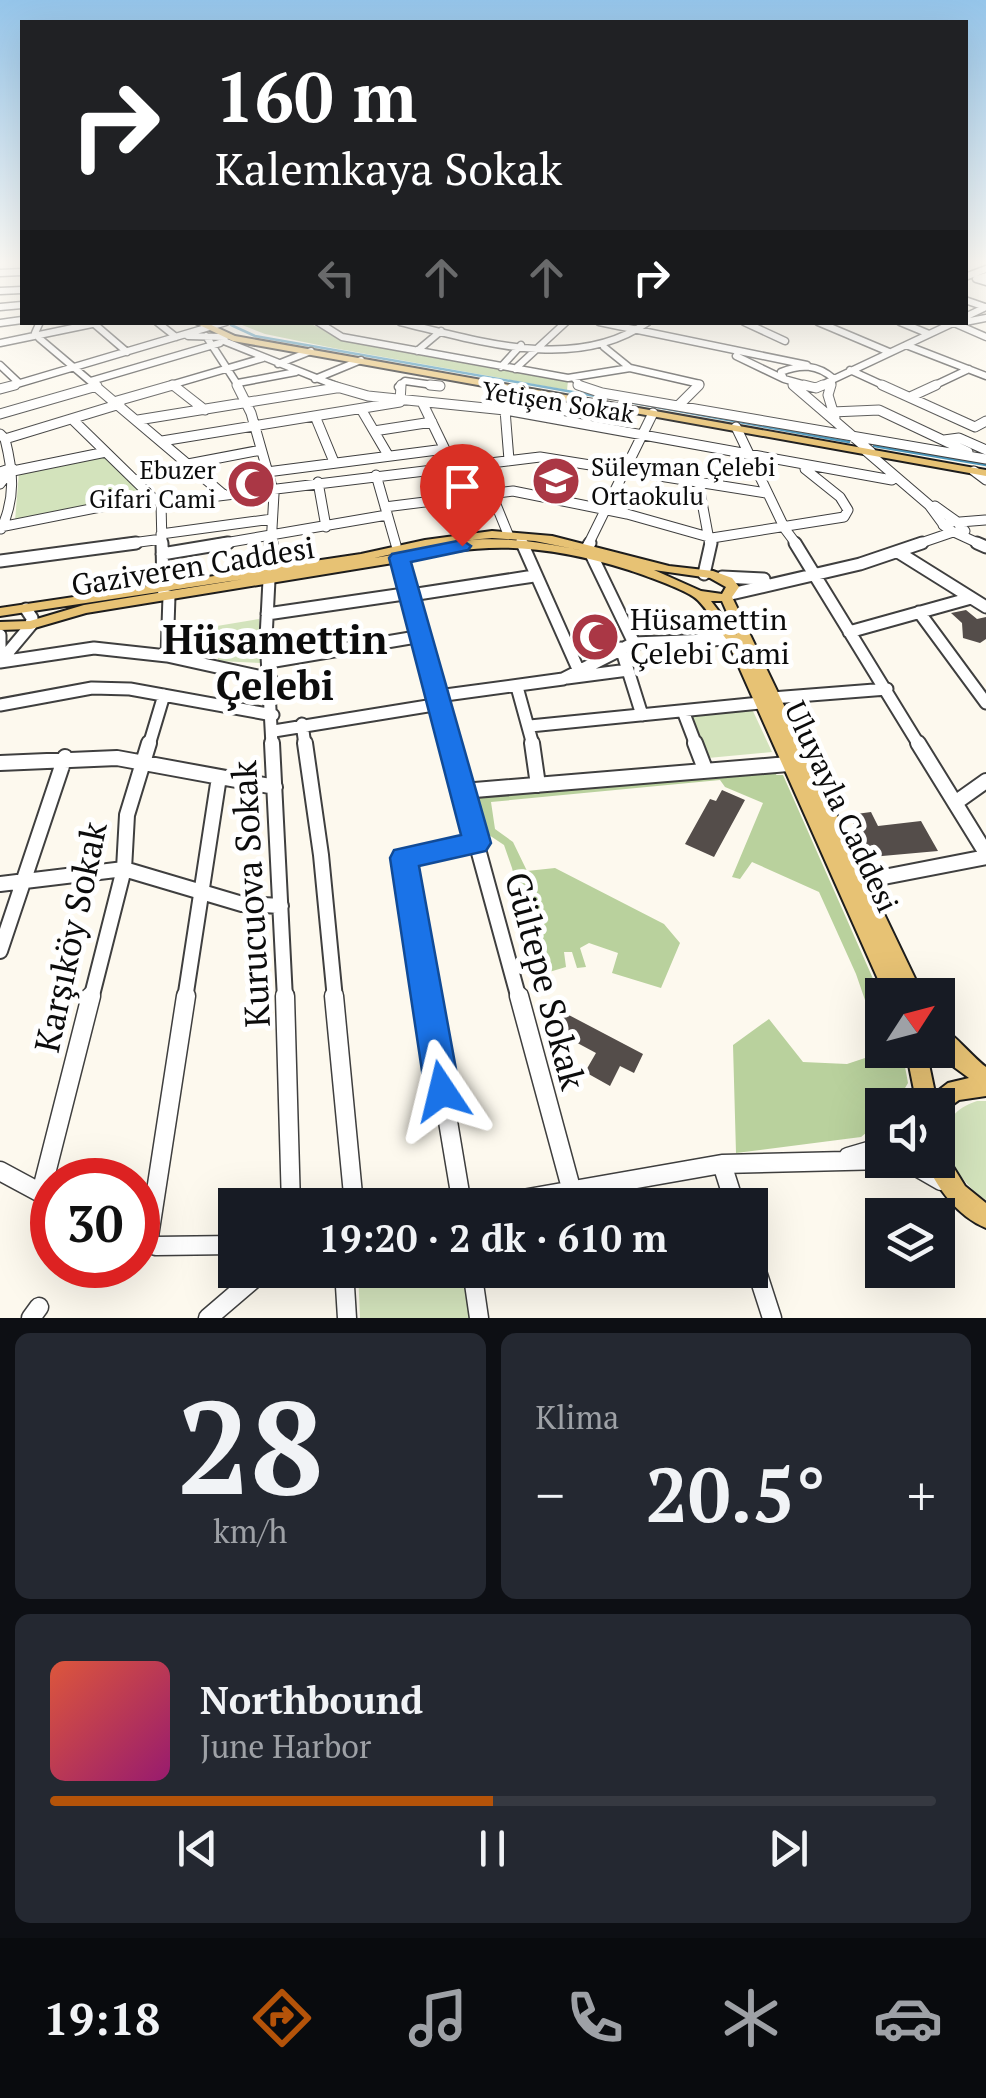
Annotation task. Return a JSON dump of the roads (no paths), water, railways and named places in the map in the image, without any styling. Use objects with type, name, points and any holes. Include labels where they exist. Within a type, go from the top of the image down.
[{"type":"main road","points":[[207,327],[224,340],[362,360],[982,474]]},
{"type":"main road","name":"Gaziveren Caddesi","points":[[0,626],[31,625],[53,616],[166,593],[508,534],[721,576]]},
{"type":"main road","name":"Gaziveren Caddesi","points":[[398,552],[521,542],[590,552],[697,593],[728,595]]},
{"type":"main road","points":[[697,593],[691,583],[702,574]]},
{"type":"main road","name":"Uluyayla Caddesi","points":[[721,576],[731,583],[728,595],[788,764],[887,978]]},
{"type":"main road","name":"Gaziveren Caddesi","points":[[2,614],[166,593]]},
{"type":"main road","name":"Uluyayla Caddesi","points":[[697,593],[733,639],[905,978]]},
{"type":"main road","points":[[955,1054],[986,1082]]},
{"type":"main road","points":[[955,1090],[986,1082]]},
{"type":"main road","points":[[947,1178],[957,1194],[983,1216]]},
{"type":"street","points":[[37,335],[39,325]]},
{"type":"street","points":[[0,342],[83,325]]},
{"type":"street","points":[[94,325],[128,352]]},
{"type":"street","points":[[161,325],[176,337]]},
{"type":"street","points":[[323,325],[342,337],[515,369],[574,378],[630,368],[700,384],[678,406]]},
{"type":"street","points":[[414,325],[439,326],[537,348],[582,352],[604,347],[645,325]]},
{"type":"street","points":[[515,369],[563,325]]},
{"type":"street","points":[[613,325],[829,372],[833,381],[828,395],[838,422]]},
{"type":"street","points":[[751,325],[785,340]]},
{"type":"street","points":[[826,325],[893,350]]},
{"type":"street","points":[[838,325],[893,350]]},
{"type":"street","points":[[910,325],[932,332]]},
{"type":"street","points":[[919,325],[932,332]]},
{"type":"street","points":[[709,346],[809,388],[833,381],[871,359],[952,325]]},
{"type":"street","points":[[417,351],[439,326]]},
{"type":"street","points":[[0,388],[207,327]]},
{"type":"street","points":[[128,352],[207,327]]},
{"type":"street","points":[[37,335],[224,495]]},
{"type":"street","points":[[0,414],[224,340]]},
{"type":"street","name":"Yetişen Sokak","points":[[224,340],[315,380],[400,402],[505,410],[892,480]]},
{"type":"street","name":"Kurucuova Sokak","points":[[224,340],[229,367],[254,426],[272,488],[273,576],[267,614],[291,1102],[291,1188]]},
{"type":"street","points":[[909,343],[968,370],[986,373]]},
{"type":"street","points":[[909,343],[986,373]]},
{"type":"street","points":[[501,366],[522,345]]},
{"type":"street","points":[[604,347],[630,368]]},
{"type":"street","points":[[278,364],[311,351]]},
{"type":"street","points":[[1,528],[12,510],[12,469],[2,436],[263,358]]},
{"type":"street","points":[[871,359],[784,368],[781,375],[985,547]]},
{"type":"street","points":[[315,380],[362,360]]},
{"type":"street","points":[[0,365],[19,383]]},
{"type":"street","points":[[850,370],[974,427],[986,421]]},
{"type":"street","points":[[910,397],[968,370]]},
{"type":"street","points":[[238,383],[296,372]]},
{"type":"street","points":[[574,378],[579,386],[602,393],[986,458]]},
{"type":"street","points":[[162,441],[400,402],[398,387],[405,381],[440,386]]},
{"type":"street","points":[[172,384],[205,410]]},
{"type":"street","points":[[138,420],[340,388]]},
{"type":"street","points":[[509,460],[505,410],[520,389]]},
{"type":"street","points":[[423,404],[453,466]]},
{"type":"street","points":[[361,410],[388,456]]},
{"type":"street","points":[[832,412],[879,410],[974,456]]},
{"type":"street","points":[[642,715],[628,670],[628,646],[590,552],[639,436],[653,413]]},
{"type":"street","points":[[315,416],[334,462]]},
{"type":"street","points":[[72,418],[156,500],[162,536],[167,656]]},
{"type":"street","points":[[374,431],[432,422]]},
{"type":"street","points":[[736,428],[785,530],[817,572],[986,855],[858,882]]},
{"type":"street","points":[[944,440],[959,438],[986,450]]},
{"type":"street","points":[[268,472],[445,449]]},
{"type":"street","points":[[188,464],[262,450]]},
{"type":"street","points":[[0,472],[106,452]]},
{"type":"street","points":[[871,452],[929,505],[943,524],[959,528]]},
{"type":"street","points":[[1,528],[156,500],[509,460],[560,458],[766,492]]},
{"type":"street","points":[[478,463],[508,534]]},
{"type":"street","points":[[162,554],[270,538],[491,492],[514,491],[607,510],[712,538],[836,521],[848,510],[840,497],[812,472],[791,464]]},
{"type":"street","points":[[0,484],[12,469]]},
{"type":"street","name":"Gültepe Sokak","points":[[376,475],[572,1188]]},
{"type":"street","points":[[698,481],[712,538],[702,574]]},
{"type":"street","points":[[318,482],[326,527]]},
{"type":"street","points":[[0,560],[272,520]]},
{"type":"street","points":[[728,595],[898,552],[986,520]]},
{"type":"street","points":[[924,542],[943,524]]},
{"type":"street","points":[[521,542],[578,669]]},
{"type":"street","points":[[898,552],[986,607]]},
{"type":"street","points":[[710,554],[721,576],[784,580]]},
{"type":"street","points":[[267,614],[534,576]]},
{"type":"street","points":[[850,632],[970,598]]},
{"type":"street","points":[[0,662],[31,625],[32,618],[26,609]]},
{"type":"street","points":[[919,612],[986,703]]},
{"type":"street","points":[[0,634],[0,662]]},
{"type":"street","points":[[269,662],[422,636]]},
{"type":"street","points":[[563,679],[628,646],[733,639]]},
{"type":"street","points":[[0,662],[94,648],[167,656],[271,679]]},
{"type":"street","points":[[0,705],[92,688],[164,695],[273,723],[302,724],[628,670]]},
{"type":"street","points":[[517,687],[530,726],[538,785]]},
{"type":"street","points":[[530,726],[887,689]]},
{"type":"street","name":"Karşıköy Sokak","points":[[56,1158],[124,869],[127,816],[164,695]]},
{"type":"street","points":[[683,711],[704,769]]},
{"type":"street","points":[[302,724],[321,855],[352,1188]]},
{"type":"street","points":[[0,951],[65,757]]},
{"type":"street","points":[[0,763],[65,757],[141,763],[276,787]]},
{"type":"street","points":[[463,791],[788,764]]},
{"type":"street","points":[[157,1158],[204,892],[219,777]]},
{"type":"street","points":[[955,802],[986,781]]},
{"type":"street","points":[[970,826],[986,827]]},
{"type":"street","points":[[459,1188],[404,858],[477,843]]},
{"type":"street","points":[[0,884],[124,869],[242,904],[281,906]]},
{"type":"street","points":[[828,1164],[865,1152]]},
{"type":"street","points":[[572,1188],[722,1164],[908,1162],[932,1173],[957,1194]]},
{"type":"street","points":[[722,1164],[730,1188]]},
{"type":"street","points":[[0,1171],[30,1187]]},
{"type":"street","points":[[160,1243],[218,1244]]},
{"type":"street","points":[[208,1318],[243,1288]]},
{"type":"street","points":[[345,1288],[346,1318]]},
{"type":"street","points":[[475,1288],[479,1318]]},
{"type":"street","points":[[762,1288],[772,1318]]},
{"type":"waterway","points":[[231,325],[255,336],[601,397]]},
{"type":"waterway","points":[[629,402],[849,442]]},
{"type":"waterway","points":[[874,446],[986,465]]},
{"type":"place","name":"Süleyman Çelebi Ortaokulu","points":[[556,481]]},
{"type":"place","name":"Ebuzer Gifari Cami","points":[[251,484]]},
{"type":"place","name":"Hüsamettin Çelebi Cami","points":[[595,637]]},
{"type":"district","name":"Hüsamettin Çelebi","points":[[275,663]]}]
